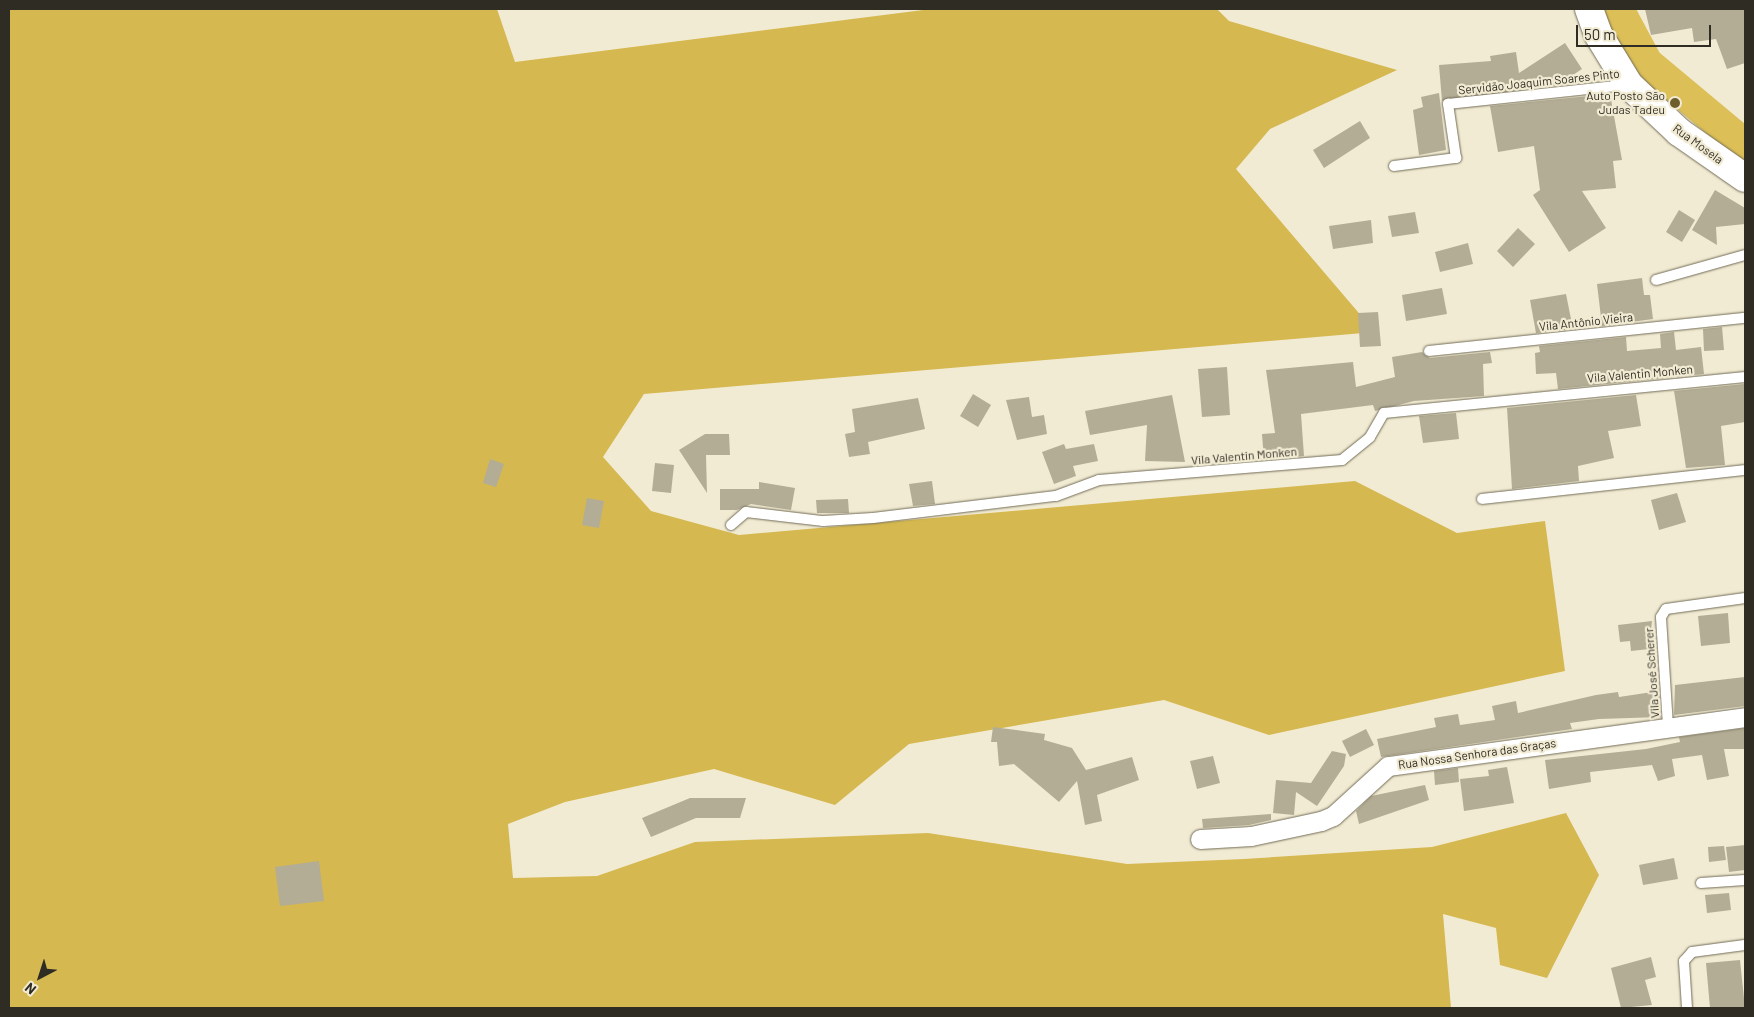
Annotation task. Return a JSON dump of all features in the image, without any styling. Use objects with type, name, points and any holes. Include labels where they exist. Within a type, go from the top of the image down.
[{"type":"street","name":"Rua Mosela","points":[[1589,9],[1598,34],[1629,85],[1679,132],[1745,178]]},
{"type":"street","name":"Rua Nossa Senhora das Graças","points":[[1200,839],[1251,836],[1321,821],[1333,816],[1388,766],[1668,726],[1745,717]]},
{"type":"lane","name":"Servidão Joaquim Soares Pinto","points":[[1394,166],[1456,158],[1448,104],[1629,85]]},
{"type":"lane","points":[[1656,280],[1745,256]]},
{"type":"lane","name":"Vila Antônio Vieira","points":[[1429,351],[1745,318]]},
{"type":"lane","name":"Vila Valentin Monken","points":[[731,525],[746,512],[823,521],[873,518],[1056,496],[1099,480],[1342,460],[1370,438],[1384,413],[1745,377]]},
{"type":"lane","points":[[1482,499],[1745,470]]},
{"type":"lane","name":"Vila José Scherer","points":[[1668,726],[1661,617],[1666,609],[1745,598]]},
{"type":"lane","points":[[1701,883],[1745,880]]},
{"type":"lane","points":[[1688,1008],[1684,961],[1692,952],[1745,945]]},
{"type":"shaded area","points":[[9,9],[497,9],[515,62],[931,9],[1217,9],[1229,21],[1397,70],[1270,129],[1236,169],[1375,332],[644,394],[603,457],[651,511],[739,535],[1355,481],[1457,533],[1545,521],[1565,671],[1269,735],[1164,700],[909,744],[835,805],[714,769],[565,802],[508,824],[513,878],[597,876],[695,842],[928,833],[1127,864],[1244,859],[1432,847],[1566,813],[1599,875],[1547,978],[1500,965],[1496,928],[1443,914],[1451,1008],[9,1008]]},
{"type":"building","points":[[1645,9],[1745,9],[1745,63],[1727,69],[1716,39],[1694,42],[1692,28],[1651,35]]},
{"type":"building","points":[[1565,43],[1582,69],[1558,85],[1442,101],[1439,65],[1491,61],[1490,56],[1516,52],[1519,73]]},
{"type":"building","points":[[1439,93],[1446,150],[1419,155],[1413,110],[1423,107],[1421,97]]},
{"type":"building","points":[[1610,94],[1622,160],[1613,161],[1616,188],[1582,191],[1606,228],[1569,252],[1533,195],[1540,190],[1534,146],[1498,152],[1490,106]]},
{"type":"building","points":[[1360,121],[1370,138],[1324,168],[1313,150]]},
{"type":"building","points":[[1715,190],[1745,208],[1745,224],[1716,227],[1717,245],[1692,230]]},
{"type":"building","points":[[1679,210],[1695,220],[1682,242],[1666,232]]},
{"type":"building","points":[[1415,212],[1419,233],[1392,237],[1388,216]]},
{"type":"building","points":[[1371,220],[1373,243],[1333,249],[1329,226]]},
{"type":"building","points":[[1518,228],[1535,244],[1513,267],[1497,251]]},
{"type":"building","points":[[1468,243],[1473,264],[1440,272],[1435,252]]},
{"type":"building","points":[[1642,278],[1644,295],[1650,295],[1653,319],[1602,326],[1597,284]]},
{"type":"building","points":[[1442,288],[1447,314],[1406,321],[1402,295]]},
{"type":"building","points":[[1566,294],[1573,329],[1536,333],[1530,300]]},
{"type":"building","points":[[1378,312],[1381,346],[1360,347],[1358,313]]},
{"type":"building","points":[[1722,327],[1724,350],[1704,351],[1703,329]]},
{"type":"building","points":[[1674,332],[1676,350],[1701,347],[1704,374],[1558,389],[1556,373],[1536,374],[1535,353],[1540,352],[1539,346],[1626,337],[1627,351],[1661,348],[1660,334]]},
{"type":"building","points":[[1422,352],[1430,358],[1490,352],[1492,363],[1483,364],[1484,396],[1414,401],[1375,411],[1373,405],[1301,414],[1304,456],[1264,460],[1262,434],[1275,433],[1266,370],[1353,362],[1356,387],[1395,377],[1392,357]]},
{"type":"building","points":[[1227,367],[1230,415],[1202,417],[1198,369]]},
{"type":"building","points":[[1745,384],[1745,422],[1721,426],[1725,465],[1686,468],[1674,391]]},
{"type":"building","points":[[973,394],[991,405],[978,427],[960,416]]},
{"type":"building","points":[[1172,395],[1185,462],[1145,461],[1147,425],[1090,435],[1085,411]]},
{"type":"building","points":[[1636,395],[1641,426],[1608,431],[1614,458],[1578,466],[1579,481],[1512,489],[1507,408]]},
{"type":"building","points":[[1029,397],[1032,417],[1044,415],[1047,434],[1017,440],[1006,400]]},
{"type":"building","points":[[918,398],[925,429],[868,442],[870,454],[849,457],[845,434],[855,432],[852,409]]},
{"type":"building","points":[[1456,413],[1459,439],[1423,443],[1419,416]]},
{"type":"building","points":[[705,434],[729,434],[730,455],[706,455],[707,493],[679,450]]},
{"type":"building","points":[[1064,444],[1066,449],[1094,444],[1098,461],[1073,466],[1076,476],[1054,484],[1042,452]]},
{"type":"building","points":[[490,459],[504,464],[496,487],[483,483]]},
{"type":"building","points":[[655,463],[674,465],[671,493],[652,491]]},
{"type":"building","points":[[932,481],[935,504],[913,506],[909,484]]},
{"type":"building","points":[[759,482],[795,488],[791,510],[751,504],[737,510],[720,510],[720,489],[759,489]]},
{"type":"building","points":[[1677,493],[1686,522],[1659,530],[1651,500]]},
{"type":"building","points":[[587,498],[604,501],[599,528],[582,525]]},
{"type":"building","points":[[848,499],[849,513],[817,513],[816,500]]},
{"type":"building","points":[[1728,613],[1730,643],[1701,646],[1698,616]]},
{"type":"building","points":[[1652,621],[1649,649],[1631,651],[1630,641],[1620,642],[1618,625]]},
{"type":"building","points":[[1745,677],[1745,706],[1674,715],[1675,685]]},
{"type":"building","points":[[1659,691],[1661,717],[1599,719],[1570,723],[1572,729],[1381,757],[1377,739],[1436,727],[1434,718],[1458,714],[1460,725],[1495,720],[1492,706],[1516,701],[1518,713],[1596,695],[1618,692],[1619,697]]},
{"type":"building","points":[[993,727],[1045,734],[1044,740],[1072,748],[1086,770],[1132,757],[1139,780],[1097,795],[1102,821],[1085,825],[1077,781],[1059,802],[1014,764],[999,766],[997,742],[991,742]]},
{"type":"building","points":[[1745,728],[1745,749],[1724,749],[1729,776],[1707,780],[1702,755],[1672,759],[1675,776],[1658,781],[1652,765],[1590,772],[1591,782],[1549,789],[1545,760],[1646,749],[1680,742],[1679,737]]},
{"type":"building","points":[[1366,729],[1374,745],[1350,757],[1342,741]]},
{"type":"building","points":[[1332,751],[1346,754],[1344,766],[1317,806],[1296,792],[1294,815],[1273,813],[1276,780],[1311,783]]},
{"type":"building","points":[[1213,756],[1220,783],[1197,789],[1190,761]]},
{"type":"building","points":[[1507,767],[1514,803],[1464,811],[1460,779],[1489,776],[1488,770]]},
{"type":"building","points":[[1458,768],[1459,782],[1435,785],[1434,771]]},
{"type":"building","points":[[1425,785],[1429,800],[1359,824],[1356,811],[1371,796]]},
{"type":"building","points":[[690,798],[746,798],[740,818],[696,818],[651,837],[642,818]]},
{"type":"building","points":[[1271,814],[1271,820],[1249,825],[1203,828],[1202,819]]},
{"type":"building","points":[[1745,845],[1745,870],[1729,872],[1726,847]]},
{"type":"building","points":[[1724,846],[1726,860],[1709,862],[1708,847]]},
{"type":"building","points":[[1674,858],[1678,879],[1643,885],[1639,865]]},
{"type":"building","points":[[319,861],[324,901],[280,906],[275,867]]},
{"type":"building","points":[[1729,893],[1731,910],[1707,913],[1705,895]]},
{"type":"building","points":[[1651,957],[1656,977],[1645,980],[1652,1005],[1621,1008],[1611,968]]},
{"type":"building","points":[[1740,960],[1745,1008],[1710,1008],[1706,963]]},
{"type":"waterway","points":[[1618,9],[1647,63],[1745,145]]},
{"type":"place","name":"Auto Posto São Judas Tadeu","points":[[1675,103]]}]
